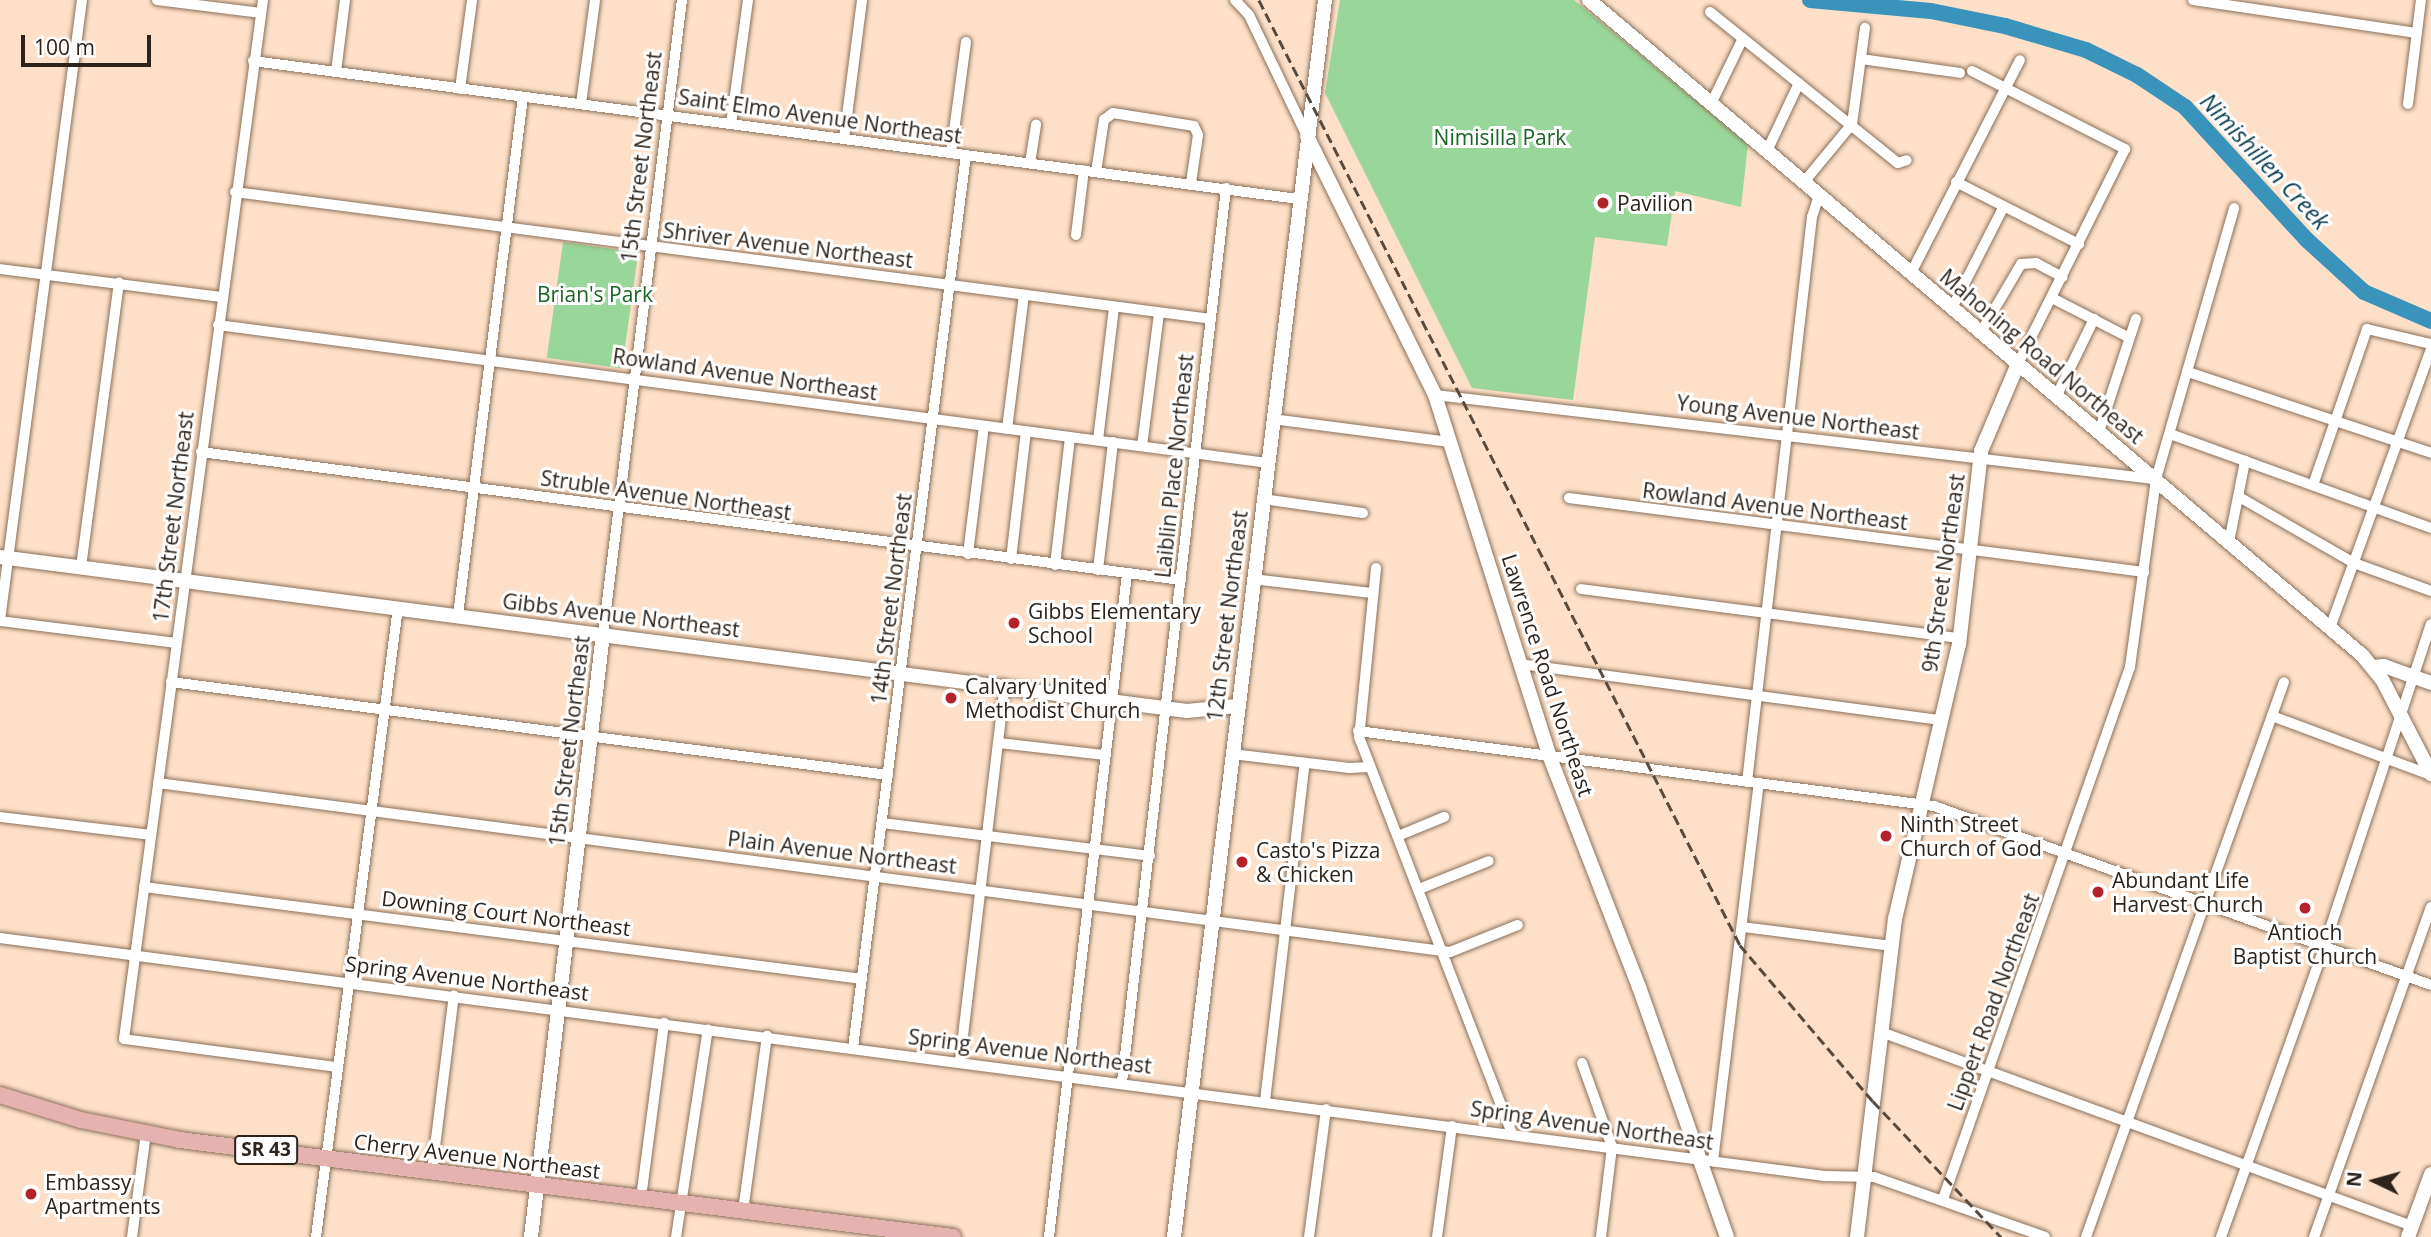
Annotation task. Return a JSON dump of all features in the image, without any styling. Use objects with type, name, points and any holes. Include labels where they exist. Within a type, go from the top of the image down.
[{"type":"main road","name":"Cherry Avenue Northeast","points":[[0,1096],[145,1134],[953,1237]]},
{"type":"street","points":[[82,0],[46,274],[4,558],[0,621],[176,643]]},
{"type":"street","points":[[157,0],[261,13]]},
{"type":"street","name":"17th Street Northeast","points":[[263,0],[235,192],[124,1039],[338,1066]]},
{"type":"street","points":[[337,72],[345,0]]},
{"type":"street","points":[[460,89],[472,0]]},
{"type":"street","points":[[581,104],[595,0]]},
{"type":"street","name":"15th Street Northeast","points":[[531,1237],[590,736],[682,0]]},
{"type":"street","points":[[731,124],[748,0]]},
{"type":"street","points":[[844,139],[862,0]]},
{"type":"street","points":[[1235,0],[1249,15],[1307,136]]},
{"type":"street","name":"12th Street Northeast","points":[[1174,1237],[1298,199],[1325,0]]},
{"type":"street","name":"Mahoning Road Northeast","points":[[1588,0],[2374,667],[2431,774]]},
{"type":"street","points":[[2193,0],[2417,33]]},
{"type":"street","points":[[2408,104],[2421,0]]},
{"type":"street","points":[[1710,12],[1898,163],[1908,160]]},
{"type":"street","points":[[1804,183],[1852,124],[1865,28]]},
{"type":"street","points":[[1711,103],[1743,38]]},
{"type":"street","points":[[951,153],[966,42]]},
{"type":"street","points":[[1861,59],[1960,73]]},
{"type":"street","points":[[1911,273],[2021,60]]},
{"type":"street","name":"Saint Elmo Avenue Northeast","points":[[253,61],[1298,199]]},
{"type":"street","points":[[1972,71],[2005,89]]},
{"type":"street","points":[[1767,151],[1799,83]]},
{"type":"street","name":"9th Street Northeast","points":[[1857,1237],[1891,946],[1960,638],[1980,458],[1987,428],[2124,149],[2005,89]]},
{"type":"street","points":[[458,615],[523,97]]},
{"type":"street","points":[[1096,172],[1107,115],[1196,127],[1191,183]]},
{"type":"street","points":[[1030,163],[1036,124]]},
{"type":"street","name":"Lawrence Road Northeast","points":[[1307,136],[1435,395],[1549,755],[1707,1160],[1727,1237]]},
{"type":"street","name":"14th Street Northeast","points":[[853,1048],[966,155]]},
{"type":"street","points":[[1076,235],[1084,170]]},
{"type":"street","points":[[1956,182],[2079,244]]},
{"type":"street","name":"Laiblin Place Northeast","points":[[1122,1082],[1226,188]]},
{"type":"street","name":"Shriver Avenue Northeast","points":[[235,192],[1210,320]]},
{"type":"street","points":[[1747,782],[1779,527],[1812,217],[1819,195]]},
{"type":"street","points":[[1952,308],[2004,206]]},
{"type":"street","name":"Lippert Road Northeast","points":[[1943,1199],[2130,667],[2156,480],[2234,208]]},
{"type":"street","points":[[1981,332],[2021,264],[2036,264],[2062,277]]},
{"type":"street","points":[[0,269],[222,297]]},
{"type":"street","points":[[81,567],[119,283]]},
{"type":"street","points":[[1007,429],[1024,295]]},
{"type":"street","points":[[2052,298],[2127,337]]},
{"type":"street","points":[[1098,440],[1114,307]]},
{"type":"street","points":[[1142,446],[1158,313]]},
{"type":"street","points":[[2056,397],[2094,319]]},
{"type":"street","points":[[2099,432],[2125,360],[2127,337],[2136,320]]},
{"type":"street","name":"Rowland Avenue Northeast","points":[[218,325],[1266,463]]},
{"type":"street","points":[[2313,485],[2367,329],[2431,346],[2330,628]]},
{"type":"street","points":[[2188,372],[2336,419],[2431,453]]},
{"type":"street","name":"Young Avenue Northeast","points":[[1435,395],[2156,480]]},
{"type":"street","points":[[1272,419],[1450,442]]},
{"type":"street","points":[[968,554],[984,426]]},
{"type":"street","points":[[1011,559],[1027,432]]},
{"type":"street","points":[[2170,434],[2431,528]]},
{"type":"street","points":[[1055,565],[1070,437]]},
{"type":"street","points":[[1098,570],[1113,442]]},
{"type":"street","name":"Struble Avenue Northeast","points":[[201,452],[1181,580]]},
{"type":"street","points":[[2229,542],[2241,498],[2245,461]]},
{"type":"street","name":"Rowland Avenue Northeast","points":[[1569,498],[2144,572]]},
{"type":"street","points":[[2241,498],[2354,563],[2431,591]]},
{"type":"street","points":[[1262,499],[1363,513]]},
{"type":"street","name":"Gibbs Avenue Northeast","points":[[4,558],[1005,685],[1187,711],[1237,706]]},
{"type":"street","points":[[1376,568],[1358,730],[1512,1133]]},
{"type":"street","points":[[1049,1237],[1127,574]]},
{"type":"street","points":[[1253,579],[1373,593]]},
{"type":"street","points":[[1581,589],[1960,638]]},
{"type":"street","points":[[316,1237],[398,607]]},
{"type":"street","points":[[2221,1237],[2324,947],[2431,624]]},
{"type":"street","points":[[1520,664],[1941,720]]},
{"type":"street","points":[[2374,667],[2431,683]]},
{"type":"street","points":[[171,682],[888,775]]},
{"type":"street","points":[[2086,1237],[2284,682]]},
{"type":"street","points":[[960,1062],[1005,685]]},
{"type":"street","points":[[2272,716],[2431,774]]},
{"type":"street","points":[[1358,730],[1921,804],[2431,985]]},
{"type":"street","points":[[999,743],[1105,755]]},
{"type":"street","points":[[1232,754],[1305,763],[1370,766]]},
{"type":"street","points":[[1265,1101],[1305,763]]},
{"type":"street","name":"Plain Avenue Northeast","points":[[158,783],[1143,910],[1450,953],[1518,925]]},
{"type":"street","points":[[1707,1160],[1743,927],[1759,783]]},
{"type":"street","points":[[0,817],[151,835]]},
{"type":"street","points":[[1398,836],[1444,817]]},
{"type":"street","points":[[882,823],[1150,856]]},
{"type":"street","points":[[1419,889],[1489,860]]},
{"type":"street","name":"Downing Court Northeast","points":[[144,887],[862,979]]},
{"type":"street","points":[[2314,1237],[2431,907]]},
{"type":"street","points":[[1743,927],[1891,946]]},
{"type":"street","name":"Spring Avenue Northeast","points":[[0,938],[1707,1160],[1864,1177],[1943,1199],[2045,1237]]},
{"type":"street","points":[[432,1171],[454,995]]},
{"type":"street","points":[[641,1198],[664,1023]]},
{"type":"street","points":[[676,1237],[708,1029]]},
{"type":"street","points":[[1881,1032],[2329,1196],[2410,1232],[2431,1174]]},
{"type":"street","points":[[743,1211],[767,1036]]},
{"type":"street","points":[[1582,1063],[1612,1147],[1601,1237]]},
{"type":"street","points":[[1309,1237],[1326,1109]]},
{"type":"street","points":[[1437,1237],[1452,1126]]},
{"type":"street","points":[[132,1237],[145,1134]]},
{"type":"green space","name":"Nimisilla Park","points":[[1340,0],[1574,0],[1748,144],[1741,207],[1675,191],[1667,246],[1595,237],[1573,400],[1472,388],[1325,93]]},
{"type":"green space","name":"Brian's Park","points":[[563,242],[638,253],[622,368],[547,358]]},
{"type":"waterway","name":"Nimishillen Creek","points":[[1810,0],[1931,11],[2005,26],[2086,50],[2137,75],[2185,107],[2307,240],[2364,292],[2431,321]]},
{"type":"railway","points":[[1259,0],[1740,945],[1873,1101],[2001,1237]]},
{"type":"place","name":"Pavilion","points":[[1603,203]]},
{"type":"place","name":"Gibbs Elementary School","points":[[1014,623]]},
{"type":"place","name":"Calvary United Methodist Church","points":[[951,698]]},
{"type":"place","name":"Ninth Street Church of God","points":[[1886,836]]},
{"type":"place","name":"Casto's Pizza & Chicken","points":[[1242,862]]},
{"type":"place","name":"Abundant Life Harvest Church","points":[[2098,892]]},
{"type":"place","name":"Antioch Baptist Church","points":[[2305,908]]},
{"type":"place","name":"Embassy Apartments","points":[[31,1194]]}]
